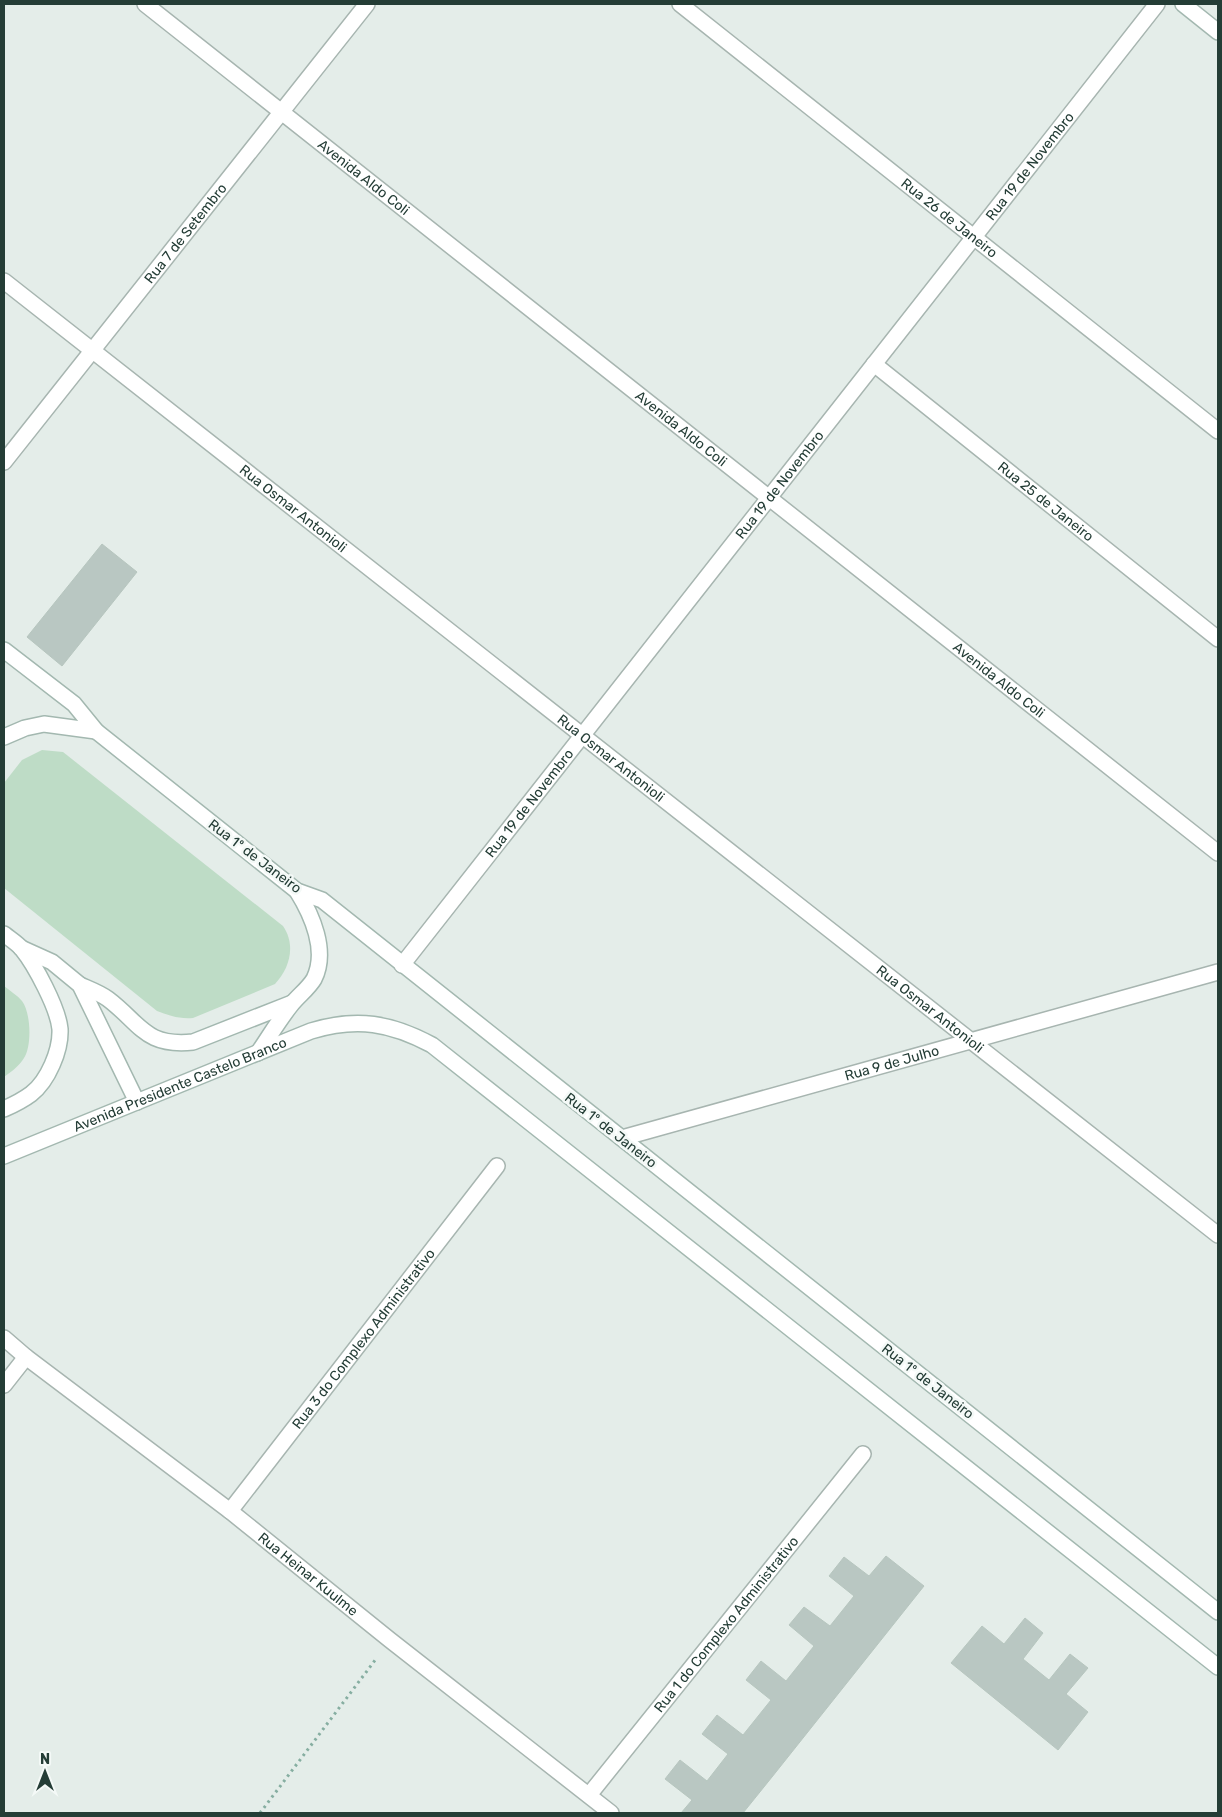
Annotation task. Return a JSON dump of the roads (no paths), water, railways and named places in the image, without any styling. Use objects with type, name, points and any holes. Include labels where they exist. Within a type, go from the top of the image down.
[{"type":"street","name":"Avenida Aldo Coli","points":[[145,4],[1218,853]]},
{"type":"street","name":"Rua 7 de Setembro","points":[[4,462],[367,4]]},
{"type":"street","name":"Rua 26 de Janeiro","points":[[680,4],[1218,431]]},
{"type":"street","name":"Rua 19 de Novembro","points":[[402,965],[1157,4]]},
{"type":"street","points":[[1183,4],[1218,32]]},
{"type":"street","name":"Rua Osmar Antonioli","points":[[4,281],[1218,1235]]},
{"type":"street","name":"Rua 25 de Janeiro","points":[[874,364],[1218,638]]},
{"type":"street","name":"Rua 1º de Janeiro","points":[[4,650],[74,704],[96,732],[298,891],[322,900],[1218,1612]]},
{"type":"street","points":[[4,737],[25,728],[44,724],[96,732]]},
{"type":"street","points":[[258,1053],[292,1003],[306,990],[314,978],[318,956],[315,928],[308,909],[298,891]]},
{"type":"street","points":[[4,934],[22,948],[52,962],[80,985],[107,999],[141,1030],[162,1041],[193,1042],[292,1003]]},
{"type":"street","points":[[4,1109],[32,1094],[46,1077],[58,1048],[60,1028],[54,1007],[46,987],[22,948]]},
{"type":"street","name":"Rua 9 de Julho","points":[[622,1138],[1218,972]]},
{"type":"street","points":[[80,985],[137,1102]]},
{"type":"street","name":"Avenida Presidente Castelo Branco","points":[[4,1156],[320,1029],[359,1022],[391,1027],[411,1034],[432,1045],[1218,1667]]},
{"type":"street","name":"Rua 3 do Complexo Administrativo","points":[[230,1512],[496,1166]]},
{"type":"street","name":"Rua Heinar Kuulme","points":[[4,1338],[26,1357],[230,1512],[611,1813]]},
{"type":"street","points":[[4,1385],[26,1357]]},
{"type":"street","name":"Rua 1 do Complexo Administrativo","points":[[589,1795],[863,1454]]}]
